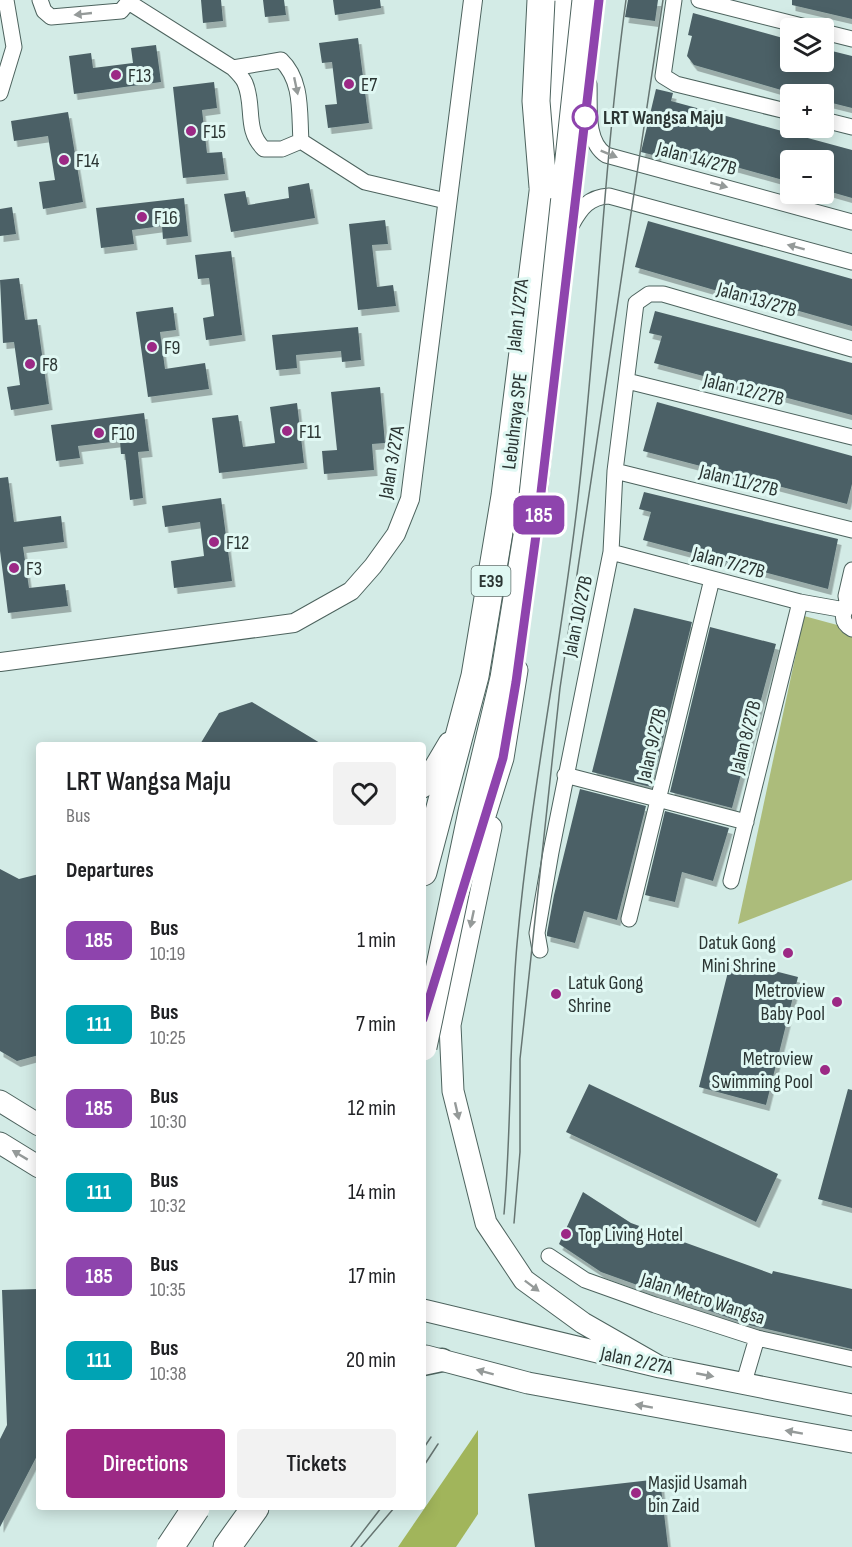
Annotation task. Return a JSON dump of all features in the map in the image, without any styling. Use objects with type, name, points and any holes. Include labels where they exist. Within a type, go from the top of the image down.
[{"type":"highway","points":[[541,0],[536,100],[543,187]]},
{"type":"highway","name":"Lebuhraya SPE","points":[[426,861],[476,676],[505,496],[567,0]]},
{"type":"highway","name":"Lebuhraya SPE","points":[[426,1033],[472,812],[504,678],[532,505],[586,0]]},
{"type":"highway","points":[[172,1547],[195,1510]]},
{"type":"highway","points":[[227,1547],[254,1510]]},
{"type":"main road","name":"Jalan 1/27A","points":[[426,828],[474,643],[557,0]]},
{"type":"main road","points":[[599,0],[536,535],[489,838],[450,1024],[453,1091],[486,1223],[524,1280],[583,1323],[660,1367]]},
{"type":"main road","points":[[426,782],[449,743]]},
{"type":"main road","points":[[426,1009],[503,758]]},
{"type":"main road","points":[[0,1101],[36,1122]]},
{"type":"main road","points":[[0,1143],[36,1165]]},
{"type":"main road","name":"Jalan 2/27A","points":[[426,1311],[660,1367],[816,1396],[852,1405]]},
{"type":"main road","points":[[429,1360],[528,1383],[852,1442]]},
{"type":"main road","points":[[816,1396],[852,1398]]},
{"type":"main road","points":[[172,1547],[185,1510]]},
{"type":"main road","points":[[183,1547],[206,1510]]},
{"type":"main road","points":[[239,1547],[265,1510]]},
{"type":"street","points":[[0,93],[14,47],[6,0]]},
{"type":"street","points":[[40,0],[44,11],[51,17],[121,11],[130,1],[233,68],[245,82],[255,141],[264,149],[282,149],[301,141]]},
{"type":"street","name":"Jalan 3/27A","points":[[0,662],[294,622],[351,591],[374,566],[396,534],[410,499],[473,0]]},
{"type":"street","points":[[674,0],[663,76],[676,84],[780,110]]},
{"type":"street","points":[[699,0],[780,20]]},
{"type":"street","points":[[834,34],[852,39]]},
{"type":"street","points":[[233,68],[281,60],[291,70],[297,87],[301,141]]},
{"type":"street","name":"Jalan 14/27B","points":[[589,84],[593,141],[598,150],[606,155],[852,222]]},
{"type":"street","points":[[834,122],[852,127]]},
{"type":"street","points":[[301,141],[365,182],[446,201]]},
{"type":"street","points":[[572,224],[586,203],[600,196],[609,196],[852,262]]},
{"type":"street","name":"Jalan 13/27B","points":[[649,294],[663,294],[852,349]]},
{"type":"street","name":"Jalan 10/27B","points":[[540,950],[537,933],[565,775],[611,552],[615,471],[636,303],[649,294]]},
{"type":"street","name":"Jalan 12/27B","points":[[627,381],[852,437]]},
{"type":"street","name":"Jalan 11/27B","points":[[615,471],[852,530]]},
{"type":"street","name":"Jalan 7/27B","points":[[611,552],[800,602],[845,609]]},
{"type":"street","points":[[852,570],[845,609],[846,626],[852,629]]},
{"type":"street","name":"Jalan 9/27B","points":[[630,919],[712,579]]},
{"type":"street","name":"Jalan 8/27B","points":[[731,881],[800,602]]},
{"type":"street","points":[[565,775],[746,822]]},
{"type":"street","name":"Jalan Metro Wangsa","points":[[549,1256],[585,1280],[757,1338],[852,1359]]},
{"type":"street","points":[[744,1382],[757,1338]]},
{"type":"green space","points":[[804,616],[852,629],[852,880],[738,924]]},
{"type":"green space","points":[[478,1430],[478,1514],[456,1547],[398,1547],[423,1510],[426,1510],[426,1506]]},
{"type":"building","points":[[201,0],[221,0],[223,21],[203,23]]},
{"type":"building","points":[[263,0],[284,0],[286,15],[265,17]]},
{"type":"building","points":[[333,0],[380,0],[381,8],[335,15]]},
{"type":"building","points":[[628,0],[658,0],[655,21],[625,17]]},
{"type":"building","points":[[792,0],[852,0],[852,19],[792,5]]},
{"type":"building","points":[[693,13],[780,37],[780,72],[834,72],[834,52],[852,56],[852,108],[834,104],[834,84],[780,84],[780,90],[694,65],[687,56],[692,36],[688,35]]},
{"type":"building","name":"E7","points":[[358,38],[369,123],[328,128],[325,105],[337,104],[332,62],[322,63],[319,43]]},
{"type":"building","name":"F13","points":[[156,45],[161,82],[74,94],[69,56],[91,53],[93,68],[133,63],[131,48]]},
{"type":"building","name":"F15","points":[[214,82],[217,108],[202,110],[207,153],[222,152],[225,174],[183,178],[173,87]]},
{"type":"building","points":[[656,89],[673,93],[671,101],[780,131],[780,138],[808,138],[852,150],[852,198],[834,193],[834,150],[780,150],[780,179],[660,146],[657,156],[641,152]]},
{"type":"building","name":"F14","points":[[68,112],[83,202],[43,209],[39,182],[55,180],[48,136],[14,141],[11,121]]},
{"type":"building","points":[[309,183],[315,218],[231,232],[224,194],[245,191],[248,205],[289,198],[288,187]]},
{"type":"building","name":"F16","points":[[184,198],[188,236],[163,239],[162,226],[132,230],[134,244],[101,248],[96,208]]},
{"type":"building","points":[[12,207],[16,234],[0,236],[0,209]]},
{"type":"building","points":[[385,220],[388,244],[372,245],[377,287],[393,285],[396,306],[358,310],[349,224]]},
{"type":"building","points":[[648,221],[852,279],[852,326],[760,300],[759,303],[635,267]]},
{"type":"building","points":[[231,251],[242,335],[206,340],[203,318],[214,316],[209,278],[198,279],[195,255]]},
{"type":"building","name":"F8","points":[[19,278],[25,320],[37,319],[49,404],[11,410],[7,387],[20,385],[14,342],[3,343],[0,280]]},
{"type":"building","name":"F9","points":[[173,307],[176,330],[160,332],[165,369],[205,363],[209,389],[148,397],[136,312]]},
{"type":"building","points":[[655,311],[852,363],[852,415],[654,363],[662,336],[649,333]]},
{"type":"building","points":[[358,327],[361,360],[342,362],[341,351],[296,355],[297,368],[276,370],[272,335]]},
{"type":"building","points":[[380,387],[385,443],[372,444],[374,470],[324,474],[322,451],[337,450],[331,392]]},
{"type":"building","points":[[657,402],[852,456],[852,484],[847,504],[643,451]]},
{"type":"building","name":"F11","points":[[297,403],[304,463],[219,473],[212,418],[238,415],[243,447],[275,443],[270,407]]},
{"type":"building","name":"F10","points":[[144,413],[149,451],[138,452],[143,498],[130,500],[125,454],[121,454],[120,441],[78,446],[80,458],[56,461],[51,425]]},
{"type":"building","name":"F3","points":[[8,477],[14,522],[61,516],[64,542],[23,547],[29,588],[65,584],[68,606],[8,613],[0,551],[0,478]]},
{"type":"building","points":[[644,492],[838,539],[828,589],[643,540],[651,512],[639,509]]},
{"type":"building","name":"F12","points":[[221,498],[232,581],[174,588],[171,561],[204,556],[200,522],[165,527],[162,506]]},
{"type":"building","points":[[634,608],[692,622],[651,787],[592,772]]},
{"type":"building","points":[[710,627],[776,644],[732,808],[670,792]]},
{"type":"building","points":[[252,702],[318,742],[201,742],[219,713]]},
{"type":"building","points":[[580,789],[646,806],[617,920],[584,911],[575,943],[547,936],[547,933]]},
{"type":"building","points":[[665,811],[729,828],[713,881],[682,872],[675,902],[645,895]]},
{"type":"building","points":[[0,869],[19,879],[36,875],[36,1056],[17,1061],[0,1051]]},
{"type":"building","points":[[731,960],[798,977],[766,1105],[699,1087]]},
{"type":"building","points":[[589,1084],[778,1174],[756,1222],[566,1132]]},
{"type":"building","points":[[848,1089],[852,1090],[852,1208],[818,1199]]},
{"type":"building","points":[[583,1192],[631,1223],[772,1274],[773,1271],[852,1289],[852,1349],[749,1325],[601,1272],[559,1244]]},
{"type":"building","points":[[36,1289],[36,1458],[0,1527],[0,1439],[7,1425],[2,1290]]},
{"type":"building","points":[[660,1479],[668,1547],[535,1547],[528,1494]]},
{"type":"tram line","points":[[504,1214],[517,944],[529,834],[577,507],[611,126],[626,0]]},
{"type":"tram line","points":[[514,1223],[520,1152],[520,1059],[560,688],[663,0]]},
{"type":"tram line","points":[[426,1444],[431,1437]]},
{"type":"tram line","points":[[426,1462],[438,1444]]},
{"type":"tram line","points":[[351,1547],[379,1510]]},
{"type":"tram line","points":[[361,1547],[392,1510]]},
{"type":"bus line","name":"185","points":[[426,1009],[503,758],[536,535],[599,0]]},
{"type":"place","name":"F13","points":[[116,75]]},
{"type":"place","name":"E7","points":[[349,84]]},
{"type":"place","name":"LRT Wangsa Maju","points":[[585,117]]},
{"type":"place","name":"F15","points":[[191,131]]},
{"type":"place","name":"F14","points":[[64,160]]},
{"type":"place","name":"F16","points":[[142,217]]},
{"type":"place","name":"F9","points":[[152,347]]},
{"type":"place","name":"F8","points":[[30,364]]},
{"type":"place","name":"F11","points":[[287,431]]},
{"type":"place","name":"F10","points":[[99,433]]},
{"type":"place","name":"F12","points":[[214,542]]},
{"type":"place","name":"F3","points":[[14,568]]},
{"type":"place","name":"Datuk Gong Mini Shrine","points":[[788,953]]},
{"type":"place","name":"Latuk Gong Shrine","points":[[556,994]]},
{"type":"place","name":"Metroview Baby Pool","points":[[837,1002]]},
{"type":"place","name":"Metroview Swimming Pool","points":[[825,1070]]},
{"type":"place","name":"Top Living Hotel","points":[[566,1234]]},
{"type":"place","name":"Masjid Usamah bin Zaid","points":[[636,1493]]}]
